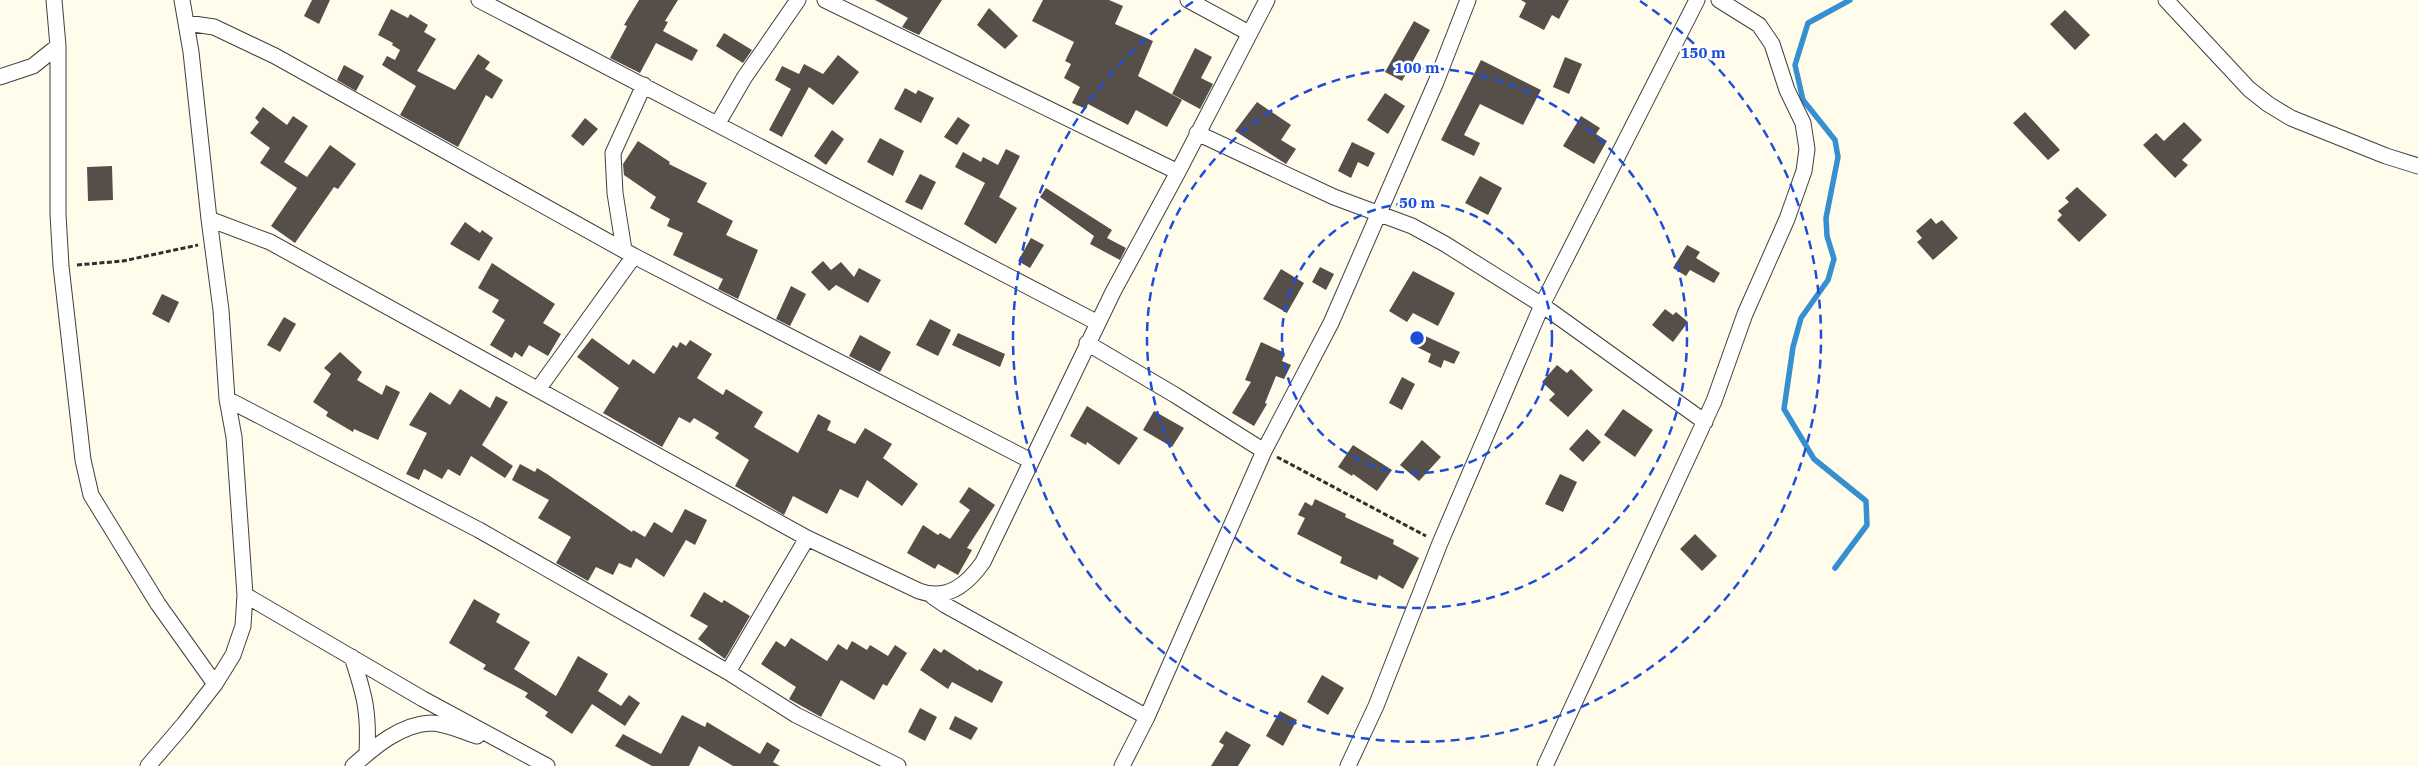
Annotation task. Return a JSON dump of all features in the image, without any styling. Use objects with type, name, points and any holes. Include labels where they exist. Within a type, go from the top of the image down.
[{"type":"street","points":[[54,0],[58,46],[58,214],[61,266],[83,460],[91,495],[158,604],[214,684]]},
{"type":"street","points":[[148,766],[214,684],[233,655],[243,626],[245,595],[234,437],[227,399],[221,310],[208,219],[187,23],[182,0]]},
{"type":"street","points":[[479,0],[1098,322]]},
{"type":"street","points":[[718,123],[744,78],[798,0]]},
{"type":"street","points":[[825,0],[1178,172]]},
{"type":"street","points":[[1188,0],[1249,33]]},
{"type":"street","points":[[932,596],[943,595],[953,591],[977,571],[988,552],[1087,343],[1267,0]]},
{"type":"street","points":[[1122,766],[1147,717],[1264,451],[1331,323],[1436,82],[1468,0]]},
{"type":"street","points":[[1348,766],[1395,661],[1440,543],[1542,305],[1697,0]]},
{"type":"street","points":[[1545,766],[1705,422],[1745,314],[1787,219],[1807,160],[1803,123],[1787,90],[1772,44],[1759,25],[1720,0]]},
{"type":"street","points":[[2166,0],[2249,89],[2268,104],[2291,118],[2386,156],[2418,166]]},
{"type":"street","points":[[187,23],[214,27],[275,56],[629,253],[1031,461]]},
{"type":"street","points":[[0,77],[33,66],[58,46]]},
{"type":"street","points":[[539,388],[629,253],[615,193],[613,153],[644,85]]},
{"type":"street","points":[[1197,133],[1334,197],[1379,212],[1412,226],[1445,244],[1542,305],[1705,422]]},
{"type":"street","points":[[208,219],[270,242],[539,388],[807,538],[932,596],[945,606],[1147,717]]},
{"type":"street","points":[[1087,343],[1176,395],[1264,451]]},
{"type":"street","points":[[227,399],[479,530],[728,672],[796,715],[898,766]]},
{"type":"street","points":[[728,672],[807,538]]},
{"type":"street","points":[[245,595],[502,743],[546,766]]},
{"type":"street","points":[[352,657],[365,698],[368,719],[367,753]]},
{"type":"street","points":[[353,766],[367,753],[403,731],[431,723],[502,743]]},
{"type":"path","points":[[61,266],[123,261],[212,243]]},
{"type":"path","points":[[1264,451],[1440,543]]},
{"type":"building","points":[[312,0],[330,0],[319,24],[304,16]]},
{"type":"building","points":[[639,0],[678,0],[665,21],[668,22],[663,31],[698,50],[692,61],[656,43],[640,73],[610,58],[627,26],[624,25]]},
{"type":"building","points":[[875,0],[942,0],[919,35],[902,27],[908,18]]},
{"type":"building","points":[[1043,0],[1109,0],[1123,6],[1115,24],[1153,41],[1138,76],[1182,100],[1167,127],[1136,110],[1128,125],[1088,104],[1086,109],[1072,103],[1080,87],[1064,78],[1071,64],[1065,61],[1074,42],[1032,21]]},
{"type":"building","points":[[1521,0],[1569,0],[1559,19],[1552,15],[1544,30],[1519,17],[1526,3]]},
{"type":"building","points":[[989,8],[1018,36],[1005,49],[977,25]]},
{"type":"building","points":[[391,9],[408,18],[410,14],[428,25],[424,32],[436,39],[417,71],[455,90],[478,54],[490,62],[485,69],[503,80],[492,99],[486,95],[458,147],[400,115],[416,86],[382,65],[387,56],[395,60],[400,50],[392,45],[393,43],[378,35]]},
{"type":"building","points":[[2065,10],[2090,35],[2075,50],[2050,24]]},
{"type":"building","points":[[1414,21],[1430,30],[1402,81],[1385,72]]},
{"type":"building","points":[[724,33],[752,50],[743,63],[716,46]]},
{"type":"building","points":[[1195,48],[1212,57],[1201,78],[1213,84],[1200,109],[1172,94]]},
{"type":"building","points":[[838,55],[859,72],[833,105],[809,87],[782,137],[769,130],[791,89],[775,80],[782,66],[799,74],[804,64],[823,74]]},
{"type":"building","points":[[1565,57],[1582,64],[1569,94],[1553,87]]},
{"type":"building","points":[[1481,60],[1541,90],[1523,125],[1480,104],[1464,135],[1480,143],[1474,156],[1441,140]]},
{"type":"building","points":[[344,65],[364,76],[356,91],[337,80]]},
{"type":"building","points":[[905,88],[916,94],[918,90],[934,98],[921,123],[894,109]]},
{"type":"building","points":[[1385,93],[1405,106],[1388,134],[1367,120]]},
{"type":"building","points":[[1257,102],[1291,125],[1281,140],[1296,149],[1286,164],[1235,131]]},
{"type":"building","points":[[263,107],[287,125],[293,116],[308,126],[284,162],[307,177],[330,145],[356,164],[338,189],[334,187],[295,243],[271,226],[297,188],[260,163],[270,148],[250,133],[259,122],[255,118]]},
{"type":"building","points":[[2025,112],[2060,150],[2048,160],[2013,123]]},
{"type":"building","points":[[1581,116],[1600,128],[1596,134],[1607,141],[1594,164],[1563,146]]},
{"type":"building","points":[[958,117],[970,125],[957,145],[944,137]]},
{"type":"building","points":[[585,118],[598,129],[583,146],[571,136]]},
{"type":"building","points":[[2184,122],[2202,140],[2182,160],[2188,165],[2175,178],[2143,145],[2156,133],[2164,141]]},
{"type":"building","points":[[832,130],[844,139],[826,165],[814,156]]},
{"type":"building","points":[[880,138],[904,151],[893,176],[867,162]]},
{"type":"building","points":[[638,141],[670,162],[669,164],[707,183],[697,202],[733,221],[726,235],[758,250],[738,299],[718,289],[723,279],[673,255],[683,233],[667,226],[670,219],[650,208],[656,197],[624,175],[623,164]]},
{"type":"building","points":[[1352,142],[1375,153],[1368,167],[1358,162],[1351,178],[1338,171]]},
{"type":"building","points":[[1006,149],[1020,156],[999,197],[1017,208],[996,244],[964,224],[985,183],[955,167],[963,152],[981,162],[983,157],[998,165]]},
{"type":"building","points":[[112,166],[113,200],[88,201],[87,167]]},
{"type":"building","points":[[920,174],[936,182],[922,210],[905,202]]},
{"type":"building","points":[[1480,176],[1502,188],[1488,215],[1465,203]]},
{"type":"building","points":[[2077,187],[2107,215],[2079,242],[2057,220],[2062,215],[2058,211],[2069,202],[2065,198]]},
{"type":"building","points":[[1046,188],[1112,230],[1107,238],[1126,248],[1120,260],[1090,244],[1094,236],[1040,197]]},
{"type":"building","points":[[1931,218],[1936,224],[1942,220],[1958,238],[1933,260],[1917,242],[1922,238],[1916,231]]},
{"type":"building","points":[[465,222],[480,233],[482,230],[493,238],[479,261],[450,244]]},
{"type":"building","points":[[1031,238],[1044,245],[1030,268],[1018,261]]},
{"type":"building","points":[[1687,245],[1700,252],[1696,258],[1720,273],[1714,283],[1690,270],[1686,276],[1673,268]]},
{"type":"building","points":[[823,261],[831,270],[841,262],[854,277],[859,268],[881,280],[868,303],[836,285],[829,291],[811,272]]},
{"type":"building","points":[[492,263],[555,304],[543,323],[561,334],[548,356],[529,345],[522,357],[515,352],[512,358],[490,345],[505,320],[492,312],[499,300],[478,288]]},
{"type":"building","points":[[1320,267],[1334,274],[1326,290],[1312,282]]},
{"type":"building","points":[[1281,269],[1304,283],[1287,313],[1263,299]]},
{"type":"building","points":[[1413,271],[1455,293],[1438,326],[1413,313],[1407,322],[1389,311]]},
{"type":"building","points":[[791,286],[806,294],[790,326],[776,319]]},
{"type":"building","points":[[162,294],[179,302],[169,323],[152,314]]},
{"type":"building","points":[[1665,309],[1673,315],[1676,312],[1688,322],[1673,342],[1652,325]]},
{"type":"building","points":[[284,317],[296,324],[280,352],[267,345]]},
{"type":"building","points":[[930,319],[951,330],[938,356],[916,345]]},
{"type":"building","points":[[958,333],[1005,354],[1000,367],[952,345]]},
{"type":"building","points":[[860,335],[891,352],[880,372],[849,356]]},
{"type":"building","points":[[1423,335],[1460,352],[1454,364],[1444,360],[1441,368],[1428,362],[1431,354],[1417,347]]},
{"type":"building","points":[[592,338],[629,365],[633,359],[654,374],[673,345],[677,348],[680,342],[686,346],[690,340],[712,354],[697,378],[723,395],[726,389],[763,412],[754,427],[798,453],[818,414],[831,421],[827,430],[855,444],[865,428],[892,444],[883,458],[918,484],[902,506],[867,480],[858,498],[840,489],[827,514],[793,496],[784,515],[735,486],[749,460],[715,438],[719,433],[694,418],[690,423],[679,417],[662,447],[603,413],[619,388],[577,357]]},
{"type":"building","points":[[1261,342],[1285,353],[1282,361],[1291,365],[1284,379],[1276,376],[1265,403],[1267,404],[1254,426],[1232,413],[1251,382],[1245,380]]},
{"type":"building","points":[[340,352],[362,372],[357,380],[382,395],[386,385],[400,392],[378,440],[354,429],[353,432],[326,416],[328,412],[313,402],[331,374],[324,368]]},
{"type":"building","points":[[1557,365],[1567,373],[1571,369],[1593,390],[1568,417],[1549,400],[1555,394],[1542,382]]},
{"type":"building","points":[[1402,377],[1415,384],[1402,410],[1389,403]]},
{"type":"building","points":[[460,389],[490,408],[496,396],[508,402],[482,445],[513,466],[505,478],[471,456],[460,476],[448,469],[442,479],[424,469],[419,480],[406,474],[427,433],[409,425],[430,392],[450,405]]},
{"type":"building","points":[[1087,406],[1138,438],[1119,465],[1087,442],[1086,445],[1070,436]]},
{"type":"building","points":[[1623,409],[1653,430],[1635,457],[1604,435]]},
{"type":"building","points":[[1154,411],[1184,428],[1172,447],[1143,430]]},
{"type":"building","points":[[1587,429],[1601,442],[1583,462],[1569,449]]},
{"type":"building","points":[[1422,440],[1441,457],[1419,481],[1400,465]]},
{"type":"building","points":[[1353,445],[1392,470],[1377,491],[1353,474],[1352,476],[1338,467]]},
{"type":"building","points":[[520,464],[535,472],[537,468],[632,532],[633,530],[645,537],[654,522],[672,533],[685,509],[707,520],[695,545],[686,540],[664,577],[636,558],[631,568],[619,563],[613,575],[596,567],[588,581],[556,563],[571,537],[538,518],[549,500],[512,480]]},
{"type":"building","points":[[1560,474],[1577,482],[1563,512],[1545,504]]},
{"type":"building","points":[[969,487],[995,505],[967,548],[972,550],[958,575],[938,564],[935,569],[907,553],[923,525],[938,535],[940,533],[950,539],[970,510],[959,502]]},
{"type":"building","points":[[1315,499],[1346,514],[1345,517],[1394,540],[1393,544],[1419,558],[1403,589],[1379,575],[1377,580],[1340,563],[1342,557],[1297,534],[1305,518],[1298,515],[1305,502],[1312,506]]},
{"type":"building","points":[[1695,534],[1717,556],[1702,571],[1680,549]]},
{"type":"building","points":[[704,592],[722,603],[724,600],[750,616],[725,659],[698,639],[708,626],[690,616]]},
{"type":"building","points":[[474,599],[500,614],[496,622],[530,642],[514,669],[556,696],[578,656],[608,674],[598,691],[621,706],[629,695],[640,703],[625,726],[592,704],[572,734],[545,716],[548,712],[525,697],[528,693],[483,669],[486,665],[449,643]]},
{"type":"building","points":[[791,638],[827,661],[838,644],[847,650],[852,641],[867,650],[870,645],[888,656],[895,645],[907,653],[887,686],[883,684],[874,700],[841,680],[821,717],[789,699],[796,687],[761,664],[776,641],[785,647]]},
{"type":"building","points":[[934,648],[941,653],[944,649],[978,671],[979,669],[1003,682],[992,703],[952,682],[948,689],[920,670]]},
{"type":"building","points":[[1322,675],[1344,688],[1328,715],[1307,702]]},
{"type":"building","points":[[920,708],[937,717],[925,741],[908,732]]},
{"type":"building","points":[[1280,711],[1297,720],[1283,746],[1266,736]]},
{"type":"building","points":[[682,715],[705,727],[707,722],[760,754],[767,742],[780,750],[773,762],[780,766],[733,766],[699,746],[689,766],[652,766],[615,746],[623,734],[661,754]]},
{"type":"building","points":[[955,716],[978,728],[971,740],[949,729]]},
{"type":"building","points":[[1226,731],[1251,745],[1238,766],[1211,766],[1224,745],[1219,742]]},
{"type":"waterway","points":[[1835,568],[1867,525],[1866,501],[1814,459],[1784,409],[1793,347],[1801,318],[1828,280],[1834,259],[1827,236],[1826,218],[1838,157],[1835,140],[1803,100],[1795,65],[1808,23],[1850,0]]}]
